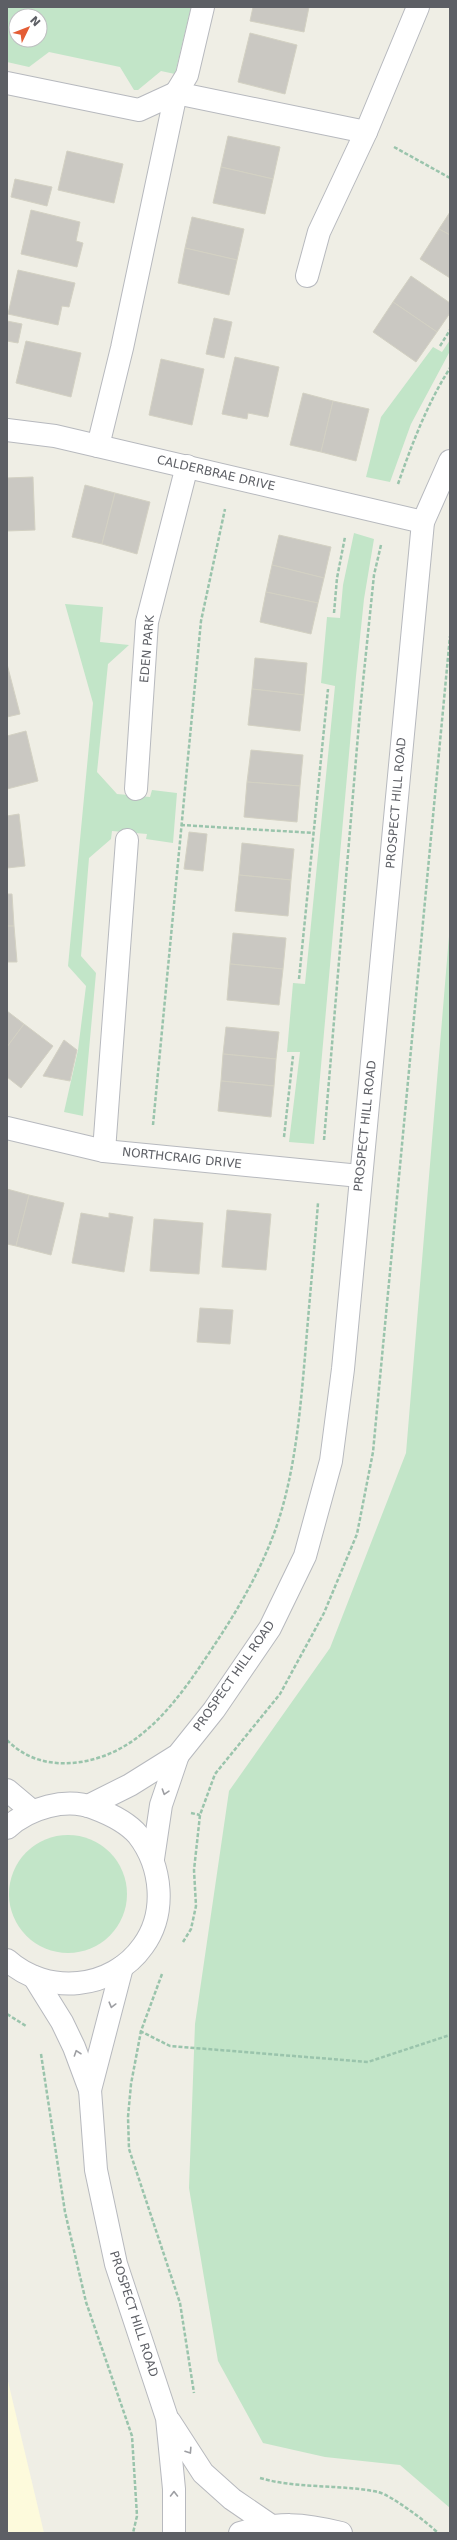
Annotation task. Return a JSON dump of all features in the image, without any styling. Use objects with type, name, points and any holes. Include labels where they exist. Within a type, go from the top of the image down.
[{"type":"street","points":[[98,446],[122,348],[176,93],[187,75],[203,7]]},
{"type":"street","points":[[306,276],[319,232],[366,132],[418,7]]},
{"type":"street","points":[[7,83],[139,110],[176,93],[366,132]]},
{"type":"street","name":"CALDERBRAE DRIVE","points":[[7,430],[55,436],[353,504],[424,522]]},
{"type":"street","name":"PROSPECT HILL ROAD","points":[[88,1806],[130,1785],[178,1755],[214,1710],[270,1628],[305,1556],[331,1462],[343,1369],[360,1176],[424,522],[450,461]]},
{"type":"street","name":"EDEN PARK","points":[[136,789],[148,622],[186,466]]},
{"type":"street","points":[[104,1151],[127,840]]},
{"type":"street","name":"NORTHCRAIG DRIVE","points":[[7,1128],[104,1151],[360,1176]]},
{"type":"street","name":"PROSPECT HILL ROAD","points":[[7,1960],[34,1978],[64,1985],[94,1981],[122,1967],[144,1946],[156,1917],[159,1887],[153,1859],[161,1805],[178,1755]]},
{"type":"street","points":[[7,1790],[32,1811]]},
{"type":"street","name":"PROSPECT HILL ROAD","points":[[7,1828],[32,1811],[60,1804],[88,1806],[115,1816],[132,1830],[153,1859]]},
{"type":"street","name":"PROSPECT HILL ROAD","points":[[90,2090],[122,1967]]},
{"type":"street","name":"PROSPECT HILL ROAD","points":[[34,1978],[62,2022],[74,2047],[90,2090],[96,2170],[116,2264],[168,2418],[203,2473],[232,2499],[270,2526]]},
{"type":"street","name":"PROSPECT HILL ROAD","points":[[168,2418],[174,2489],[174,2533]]},
{"type":"street","points":[[240,2533],[270,2526],[309,2525],[341,2533]]},
{"type":"path","points":[[366,132],[450,178]]},
{"type":"path","points":[[440,346],[450,330]]},
{"type":"path","points":[[7,1740],[16,1749],[40,1760],[69,1765],[118,1752],[158,1719],[181,1694],[226,1629],[250,1589],[276,1527],[292,1467],[301,1398],[360,711],[374,575],[388,513],[413,441],[438,386],[450,368]]},
{"type":"path","points":[[150,1155],[201,621],[232,476]]},
{"type":"path","points":[[334,614],[337,578],[353,504]]},
{"type":"path","points":[[181,1945],[191,1929],[196,1906],[194,1870],[200,1815],[215,1774],[280,1694],[324,1613],[358,1527],[373,1452],[450,636]]},
{"type":"path","points":[[299,980],[328,690]]},
{"type":"path","points":[[181,825],[314,833]]},
{"type":"path","points":[[280,1168],[293,1056]]},
{"type":"path","points":[[164,1969],[141,2031],[131,2084],[128,2118],[129,2149],[180,2303],[195,2399]]},
{"type":"path","points":[[108,2022],[141,2031],[170,2046],[368,2062],[450,2035]]},
{"type":"path","points":[[253,2476],[279,2483],[380,2492],[428,2523],[438,2533]]},
{"type":"shaded area","points":[[7,2377],[44,2533],[7,2533]]},
{"type":"green space","points":[[7,7],[191,7],[175,74],[161,71],[138,90],[134,90],[120,67],[49,52],[29,67],[7,62]]},
{"type":"green space","points":[[450,340],[450,351],[411,424],[390,482],[366,477],[381,417],[433,347],[442,352]]},
{"type":"green space","points":[[354,533],[374,539],[364,599],[356,676],[314,1144],[289,1142],[300,1052],[287,1052],[293,983],[305,984],[335,686],[321,683],[327,617],[340,618],[343,585]]},
{"type":"green space","points":[[65,604],[103,607],[100,642],[129,645],[108,664],[97,772],[117,794],[150,797],[152,790],[177,793],[173,843],[146,839],[147,834],[112,831],[111,839],[89,858],[81,956],[96,973],[83,1116],[64,1112],[78,1050],[86,986],[68,966],[93,703]]},
{"type":"green space","points":[[450,924],[450,2508],[400,2465],[325,2457],[263,2443],[218,2361],[189,2188],[195,2024],[229,1791],[330,1648],[406,1453]]},
{"type":"green space","points":[[68,1835],[91,1839],[110,1852],[123,1871],[127,1894],[123,1917],[110,1936],[91,1949],[68,1953],[45,1949],[26,1936],[13,1917],[9,1894],[13,1871],[26,1852],[45,1839]]},
{"type":"building","points":[[253,7],[309,7],[304,32],[250,21]]},
{"type":"building","points":[[250,33],[297,45],[285,94],[238,82]]},
{"type":"building","points":[[228,136],[280,147],[273,179],[221,167]]},
{"type":"building","points":[[67,151],[123,164],[114,203],[58,190]]},
{"type":"building","points":[[221,167],[273,179],[265,214],[213,203]]},
{"type":"building","points":[[15,179],[52,187],[47,206],[11,197]]},
{"type":"building","points":[[31,210],[80,222],[76,241],[83,243],[77,267],[21,254]]},
{"type":"building","points":[[450,212],[450,235],[439,229]]},
{"type":"building","points":[[192,217],[244,229],[237,260],[185,248]]},
{"type":"building","points":[[439,229],[450,235],[450,278],[420,259]]},
{"type":"building","points":[[185,248],[237,260],[229,295],[178,283]]},
{"type":"building","points":[[18,270],[75,283],[69,307],[62,306],[58,325],[8,314]]},
{"type":"building","points":[[411,276],[450,303],[450,313],[437,332],[393,302]]},
{"type":"building","points":[[393,302],[437,332],[416,362],[373,332]]},
{"type":"building","points":[[214,318],[232,322],[224,358],[206,354]]},
{"type":"building","points":[[7,321],[22,324],[18,343],[7,341]]},
{"type":"building","points":[[26,341],[81,353],[71,397],[16,383]]},
{"type":"building","points":[[235,357],[279,367],[268,417],[248,413],[247,419],[222,414]]},
{"type":"building","points":[[161,359],[204,369],[192,425],[149,415]]},
{"type":"building","points":[[303,393],[333,401],[321,452],[290,445]]},
{"type":"building","points":[[333,401],[369,409],[356,461],[321,452]]},
{"type":"building","points":[[33,477],[35,530],[7,531],[7,478]]},
{"type":"building","points":[[85,485],[115,493],[102,544],[72,537]]},
{"type":"building","points":[[115,493],[150,502],[137,554],[102,544]]},
{"type":"building","points":[[279,535],[331,547],[324,578],[272,565]]},
{"type":"building","points":[[272,565],[324,578],[318,603],[266,592]]},
{"type":"building","points":[[266,592],[318,603],[311,634],[260,622]]},
{"type":"building","points":[[255,658],[307,663],[304,695],[252,689]]},
{"type":"building","points":[[7,664],[20,714],[7,717]]},
{"type":"building","points":[[252,689],[304,695],[300,731],[248,725]]},
{"type":"building","points":[[26,731],[38,781],[7,789],[7,736]]},
{"type":"building","points":[[251,750],[303,755],[300,786],[247,782]]},
{"type":"building","points":[[247,782],[300,786],[297,822],[244,817]]},
{"type":"building","points":[[19,814],[25,866],[7,868],[7,816]]},
{"type":"building","points":[[189,832],[207,834],[203,871],[184,869]]},
{"type":"building","points":[[242,843],[294,849],[291,880],[239,875]]},
{"type":"building","points":[[239,875],[291,880],[288,916],[235,911]]},
{"type":"building","points":[[7,894],[12,894],[14,926],[7,926]]},
{"type":"building","points":[[7,926],[14,926],[17,962],[7,962]]},
{"type":"building","points":[[233,933],[286,938],[283,969],[230,964]]},
{"type":"building","points":[[230,964],[283,969],[279,1005],[227,1000]]},
{"type":"building","points":[[7,1011],[24,1024],[7,1047]]},
{"type":"building","points":[[24,1024],[53,1046],[21,1088],[7,1077],[7,1047]]},
{"type":"building","points":[[226,1027],[279,1032],[276,1059],[223,1054]]},
{"type":"building","points":[[64,1040],[77,1050],[70,1081],[43,1076]]},
{"type":"building","points":[[223,1054],[276,1059],[274,1086],[221,1081]]},
{"type":"building","points":[[221,1081],[274,1086],[271,1117],[218,1111]]},
{"type":"building","points":[[7,1189],[29,1195],[16,1246],[7,1244]]},
{"type":"building","points":[[29,1195],[64,1203],[51,1255],[16,1246]]},
{"type":"building","points":[[227,1210],[271,1214],[266,1270],[222,1267]]},
{"type":"building","points":[[81,1213],[109,1218],[109,1213],[133,1217],[124,1272],[72,1263]]},
{"type":"building","points":[[154,1219],[203,1223],[199,1274],[150,1271]]},
{"type":"building","points":[[200,1308],[233,1310],[230,1344],[197,1342]]}]
